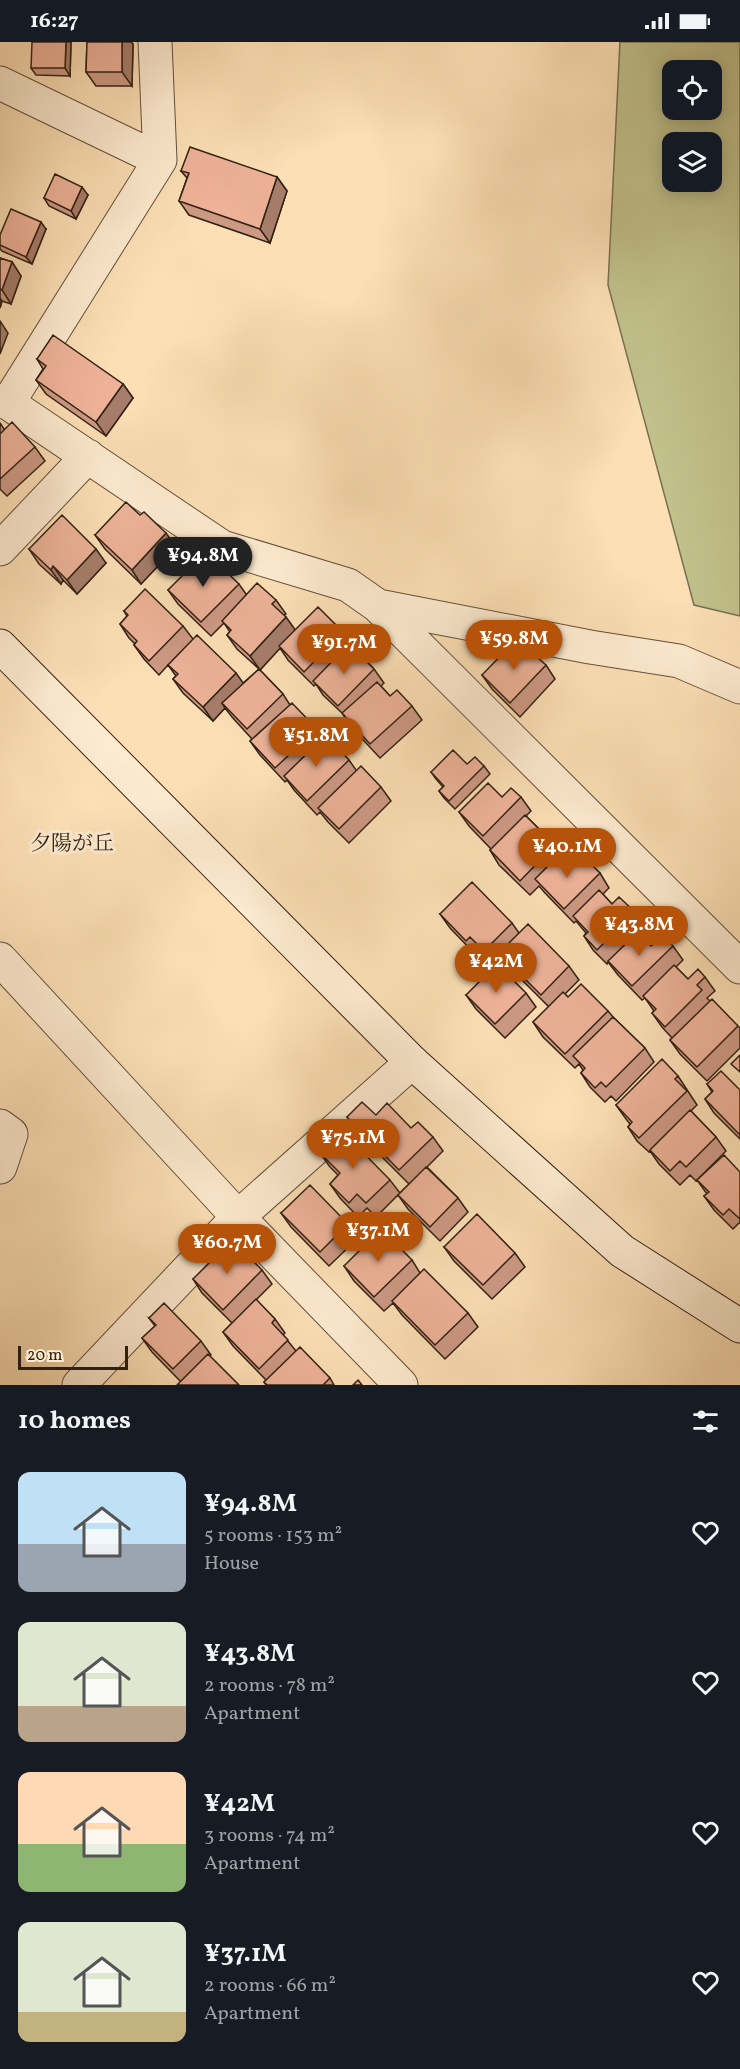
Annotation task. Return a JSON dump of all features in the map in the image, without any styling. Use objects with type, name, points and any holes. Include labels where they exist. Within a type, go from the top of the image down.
[{"type":"street","points":[[155,42],[160,160],[4,402],[88,456],[222,548],[348,585],[378,606],[740,968]]},
{"type":"street","points":[[0,83],[160,160]]},
{"type":"street","points":[[0,549],[88,456]]},
{"type":"street","points":[[378,606],[590,647],[679,661],[740,687]]},
{"type":"street","points":[[0,646],[412,1062],[622,1251],[740,1326]]},
{"type":"street","points":[[0,959],[238,1216],[401,1385]]},
{"type":"street","points":[[89,1382],[238,1216],[412,1062]]},
{"type":"street","points":[[0,1126],[11,1134],[0,1167]]},
{"type":"green space","points":[[620,42],[740,42],[740,616],[694,605],[608,285]]},
{"type":"building","points":[[32,42],[66,42],[65,68],[31,68]]},
{"type":"building","points":[[87,42],[122,42],[122,72],[86,72]]},
{"type":"building","points":[[190,147],[277,177],[260,229],[179,201],[189,173],[181,171]]},
{"type":"building","points":[[55,174],[82,187],[71,211],[44,198]]},
{"type":"building","points":[[11,209],[41,222],[26,257],[0,245],[0,235]]},
{"type":"building","points":[[0,258],[12,262],[2,290],[0,289]]},
{"type":"building","points":[[53,335],[123,384],[96,422],[36,380],[46,366],[37,359]]},
{"type":"building","points":[[12,422],[35,447],[0,479],[0,434]]},
{"type":"building","points":[[126,502],[140,515],[144,512],[166,533],[132,570],[95,535]]},
{"type":"building","points":[[62,515],[96,549],[67,580],[53,566],[51,570],[29,549]]},
{"type":"building","points":[[212,558],[239,584],[201,622],[168,590],[197,561],[204,567]]},
{"type":"building","points":[[257,583],[276,600],[272,604],[286,617],[250,656],[227,635],[231,630],[222,621]]},
{"type":"building","points":[[145,589],[183,626],[149,661],[134,645],[137,641],[120,624],[128,615],[124,611]]},
{"type":"building","points":[[318,607],[343,632],[304,672],[279,646]]},
{"type":"building","points":[[197,635],[236,673],[203,707],[173,679],[178,674],[168,665]]},
{"type":"building","points":[[517,639],[546,665],[510,703],[482,675]]},
{"type":"building","points":[[349,644],[374,669],[338,706],[313,681]]},
{"type":"building","points":[[259,669],[283,694],[247,729],[222,703]]},
{"type":"building","points":[[377,682],[390,696],[397,690],[412,706],[370,744],[342,713]]},
{"type":"building","points":[[292,703],[317,729],[275,768],[250,741]]},
{"type":"building","points":[[326,735],[349,760],[307,801],[284,776]]},
{"type":"building","points":[[453,750],[467,764],[475,757],[484,766],[449,801],[439,791],[444,786],[431,772]]},
{"type":"building","points":[[361,766],[381,787],[339,829],[318,808]]},
{"type":"building","points":[[488,783],[502,797],[511,788],[521,797],[483,836],[459,812]]},
{"type":"building","points":[[525,815],[555,845],[520,881],[490,850]]},
{"type":"building","points":[[562,852],[577,866],[585,858],[600,873],[564,909],[535,879]]},
{"type":"building","points":[[472,882],[512,923],[484,951],[470,937],[466,941],[440,914]]},
{"type":"building","points":[[599,890],[612,904],[619,897],[635,912],[597,950],[584,936],[588,932],[573,916]]},
{"type":"building","points":[[528,924],[569,966],[541,995],[499,953]]},
{"type":"building","points":[[638,932],[651,946],[662,935],[673,946],[632,986],[608,961]]},
{"type":"building","points":[[497,964],[526,993],[495,1024],[466,995]]},
{"type":"building","points":[[674,965],[688,979],[698,969],[705,977],[697,985],[702,990],[665,1027],[652,1013],[656,1009],[643,996]]},
{"type":"building","points":[[581,984],[608,1011],[565,1054],[533,1022],[563,992],[568,997]]},
{"type":"building","points":[[712,999],[738,1026],[697,1067],[670,1040]]},
{"type":"building","points":[[613,1017],[645,1048],[606,1087],[601,1082],[595,1088],[581,1073],[585,1068],[573,1056]]},
{"type":"building","points":[[740,1055],[740,1072],[731,1064]]},
{"type":"building","points":[[662,1059],[678,1076],[675,1079],[687,1091],[639,1138],[628,1127],[632,1122],[616,1105]]},
{"type":"building","points":[[721,1071],[740,1090],[740,1135],[705,1099],[713,1091],[707,1084]]},
{"type":"building","points":[[362,1102],[376,1115],[387,1103],[411,1128],[418,1122],[433,1137],[399,1170],[347,1117]]},
{"type":"building","points":[[690,1110],[716,1137],[686,1167],[680,1161],[670,1171],[650,1150]]},
{"type":"building","points":[[342,1131],[390,1180],[366,1203],[357,1194],[349,1203],[330,1184],[340,1173],[320,1153]]},
{"type":"building","points":[[724,1155],[740,1172],[740,1219],[729,1209],[723,1215],[704,1196],[709,1192],[697,1180]]},
{"type":"building","points":[[426,1167],[458,1198],[430,1227],[398,1195]]},
{"type":"building","points":[[310,1185],[348,1224],[320,1252],[281,1213]]},
{"type":"building","points":[[477,1214],[515,1253],[483,1285],[444,1247]]},
{"type":"building","points":[[381,1229],[412,1260],[374,1297],[344,1266]]},
{"type":"building","points":[[232,1240],[262,1270],[223,1310],[193,1279]]},
{"type":"building","points":[[424,1269],[468,1313],[435,1345],[392,1301]]},
{"type":"building","points":[[256,1299],[275,1319],[272,1323],[288,1340],[259,1369],[223,1332]]},
{"type":"building","points":[[164,1303],[201,1341],[173,1369],[142,1338],[156,1325],[149,1318]]},
{"type":"building","points":[[300,1347],[330,1378],[323,1385],[267,1385],[264,1382]]},
{"type":"building","points":[[208,1354],[239,1385],[177,1385]]},
{"type":"district","name":"夕陽が丘","points":[[72,844]]}]
